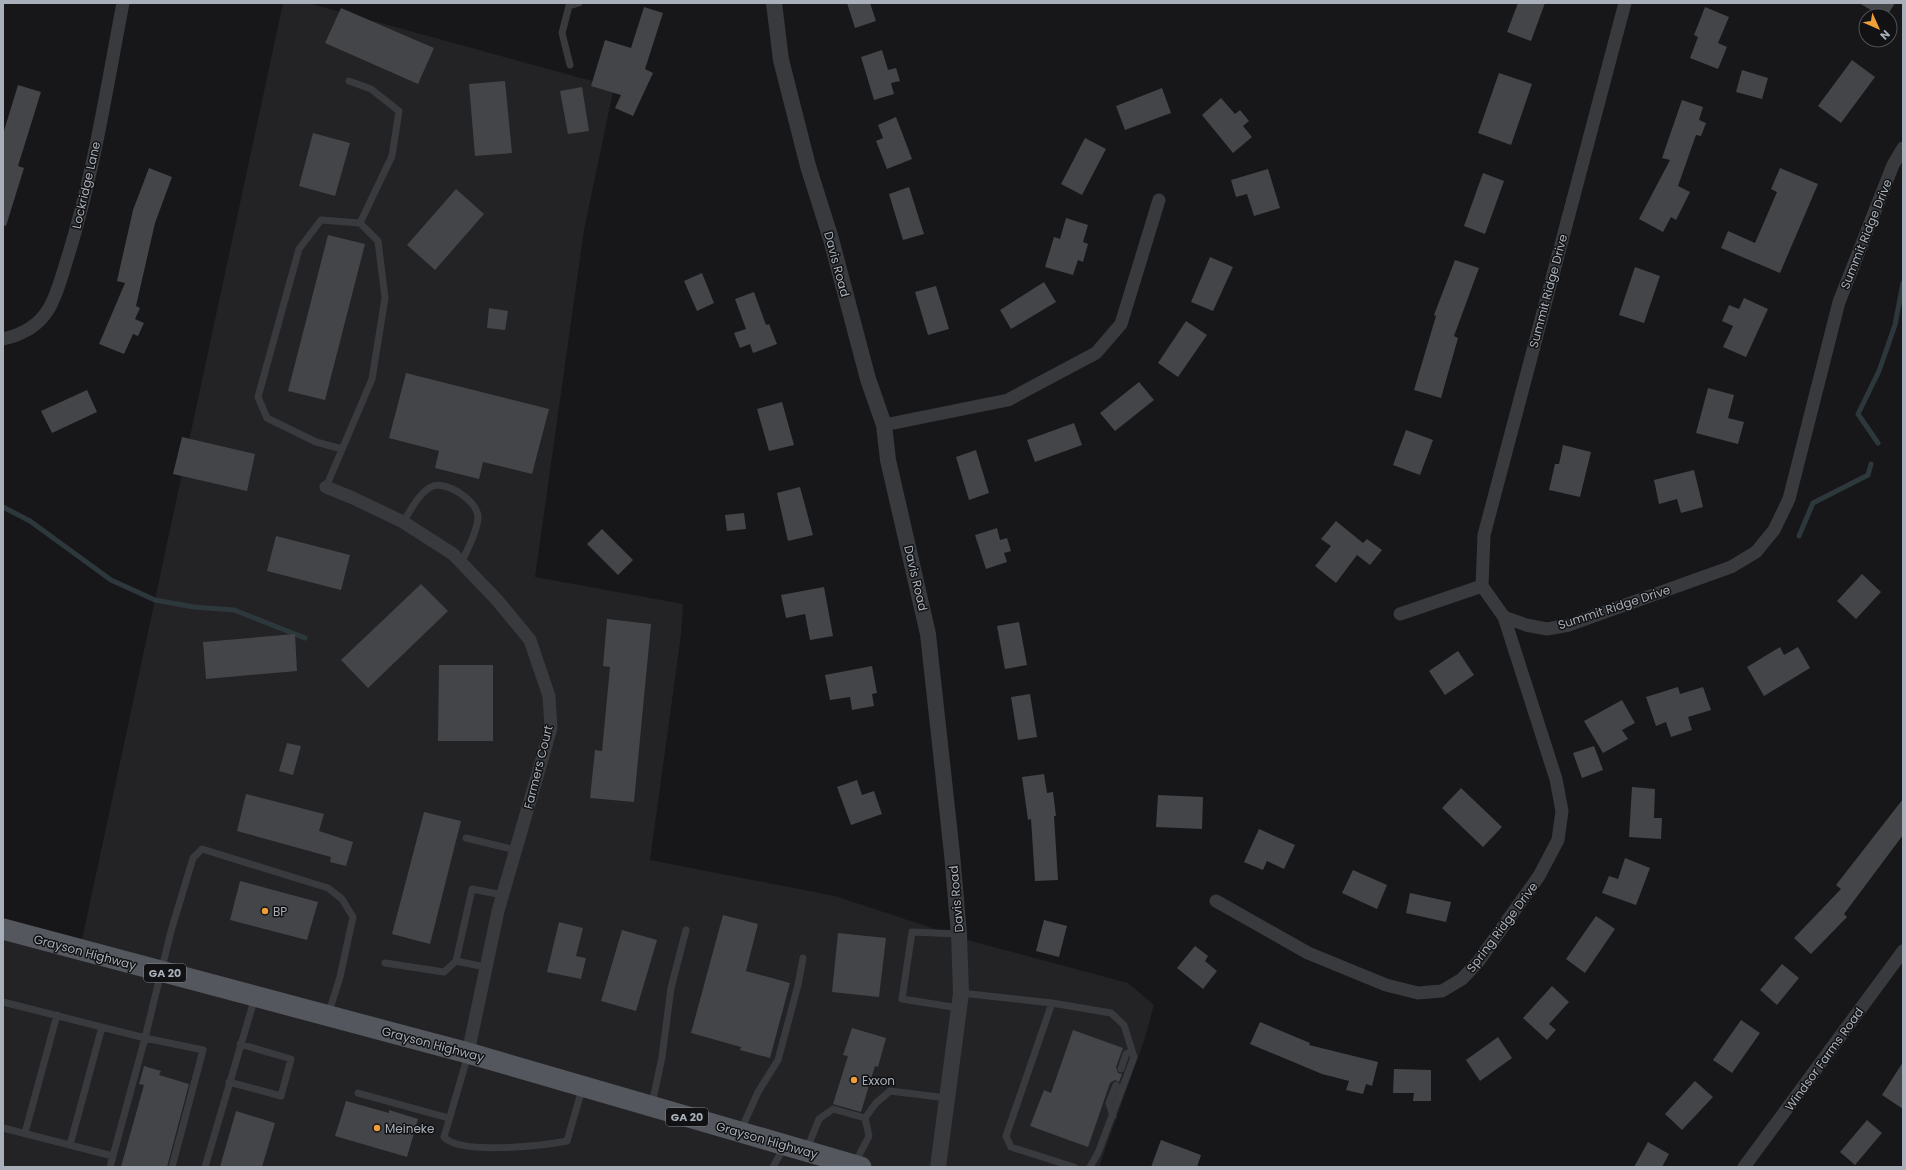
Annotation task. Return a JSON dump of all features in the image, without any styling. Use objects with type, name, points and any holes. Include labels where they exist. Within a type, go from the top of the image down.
[{"type":"main road","name":"Grayson Highway","points":[[3,929],[468,1054],[857,1166]]},
{"type":"street","name":"Lockridge Lane","points":[[3,339],[14,336],[35,326],[48,310],[60,280],[81,213],[123,3]]},
{"type":"street","name":"Davis Road","points":[[774,3],[781,60],[808,166],[831,239],[868,379],[884,425],[888,460],[928,634],[959,934],[960,1000],[938,1167]]},
{"type":"street","name":"Summit Ridge Drive","points":[[1482,586],[1484,535],[1625,3]]},
{"type":"street","name":"Summit Ridge Drive","points":[[1504,617],[1526,625],[1547,629],[1569,625],[1731,567],[1756,552],[1774,530],[1789,499],[1839,302],[1882,192],[1903,148]]},
{"type":"street","points":[[884,425],[1008,400],[1096,353],[1121,324],[1159,200]]},
{"type":"street","name":"Farmers Court","points":[[326,487],[403,522],[453,554],[497,600],[530,640],[550,696],[551,728],[503,895],[485,967],[468,1054]]},
{"type":"street","points":[[1400,614],[1482,586],[1504,617]]},
{"type":"street","name":"Spring Ridge Drive","points":[[1216,901],[1308,953],[1386,985],[1418,993],[1442,990],[1462,979],[1478,962],[1539,876],[1558,840],[1562,811],[1556,779],[1504,617]]},
{"type":"street","name":"Windsor Farms Road","points":[[1744,1167],[1903,951]]},
{"type":"lane","points":[[570,65],[562,33],[569,6],[579,3]]},
{"type":"lane","points":[[349,81],[371,89],[399,110],[392,156],[360,223]]},
{"type":"lane","points":[[326,487],[372,379],[385,298],[378,241],[360,223],[321,220],[299,249],[258,397],[267,418],[316,442],[342,449]]},
{"type":"lane","points":[[403,522],[420,495],[433,486],[444,486],[462,495],[473,503],[478,516],[471,541],[461,563]]},
{"type":"lane","points":[[466,838],[516,850]]},
{"type":"lane","points":[[110,1167],[145,1038],[171,932],[193,858],[202,849],[328,888],[342,899],[353,917],[340,977],[328,1016]]},
{"type":"lane","points":[[385,963],[444,972],[456,961],[472,889],[503,895]]},
{"type":"lane","points":[[652,1107],[662,1057],[670,988],[686,930]]},
{"type":"lane","points":[[959,934],[912,932],[902,999],[1052,1003],[1110,1013],[1124,1025],[1134,1057],[1113,1116],[1098,1153],[1090,1167]]},
{"type":"lane","points":[[740,1132],[758,1092],[778,1060],[798,985],[803,958]]},
{"type":"lane","points":[[456,961],[485,967]]},
{"type":"lane","points":[[205,1167],[228,1082],[255,997]]},
{"type":"lane","points":[[3,1002],[145,1038],[203,1050],[172,1167]]},
{"type":"lane","points":[[1052,1003],[1006,1136],[1011,1147],[1074,1167]]},
{"type":"lane","points":[[25,1133],[57,1015]]},
{"type":"lane","points":[[70,1145],[102,1027]]},
{"type":"lane","points":[[228,1082],[281,1096],[291,1059],[240,1044]]},
{"type":"lane","points":[[1121,1069],[1126,1054],[1132,1051]]},
{"type":"lane","points":[[468,1054],[444,1137],[453,1143],[487,1149],[567,1141],[583,1087]]},
{"type":"lane","points":[[1113,1116],[1109,1103],[1116,1085]]},
{"type":"lane","points":[[857,1166],[869,1136],[865,1118],[876,1103],[890,1091],[947,1098]]},
{"type":"lane","points":[[358,1093],[449,1118]]},
{"type":"lane","points":[[806,1151],[819,1119],[833,1109],[865,1118]]},
{"type":"lane","points":[[3,1128],[113,1156]]},
{"type":"lane","points":[[773,1167],[786,1145]]},
{"type":"shaded area","points":[[283,3],[308,3],[614,87],[584,230],[535,577],[683,604],[681,635],[650,860],[835,896],[971,941],[1128,983],[1154,1005],[1144,1041],[1099,1167],[3,1167],[3,929],[80,949]]},
{"type":"building","points":[[847,3],[870,3],[876,21],[855,28]]},
{"type":"building","points":[[1518,3],[1545,3],[1531,41],[1507,32]]},
{"type":"building","points":[[1859,3],[1895,3],[1892,8],[1867,8]]},
{"type":"building","points":[[644,7],[663,13],[645,69],[653,73],[633,116],[615,108],[621,95],[591,86],[605,40],[631,48]]},
{"type":"building","points":[[1705,7],[1729,17],[1718,43],[1727,47],[1718,69],[1690,58],[1698,37],[1694,35]]},
{"type":"building","points":[[341,8],[434,48],[418,84],[325,43]]},
{"type":"building","points":[[882,50],[888,70],[896,68],[900,81],[891,83],[894,94],[874,100],[861,57]]},
{"type":"building","points":[[1852,60],[1875,77],[1841,123],[1818,106]]},
{"type":"building","points":[[1742,70],[1768,78],[1762,99],[1736,92]]},
{"type":"building","points":[[1499,73],[1532,84],[1511,145],[1478,133]]},
{"type":"building","points":[[505,81],[512,153],[475,156],[469,84]]},
{"type":"building","points":[[18,85],[41,92],[18,166],[24,168],[6,226],[3,225],[3,134]]},
{"type":"building","points":[[582,87],[589,131],[568,134],[560,91]]},
{"type":"building","points":[[1162,88],[1171,113],[1125,130],[1116,106]]},
{"type":"building","points":[[1221,98],[1235,114],[1240,110],[1249,121],[1243,126],[1252,137],[1233,153],[1202,115]]},
{"type":"building","points":[[1682,100],[1703,107],[1699,120],[1706,123],[1701,136],[1696,135],[1678,186],[1690,192],[1676,220],[1671,217],[1663,232],[1639,219],[1670,160],[1662,158]]},
{"type":"building","points":[[896,117],[912,159],[887,169],[876,141],[883,138],[878,125]]},
{"type":"building","points":[[313,133],[350,143],[335,196],[299,186]]},
{"type":"building","points":[[1085,138],[1106,149],[1082,195],[1061,184]]},
{"type":"building","points":[[149,168],[172,177],[155,223],[136,306],[140,308],[135,319],[144,323],[138,336],[133,334],[124,354],[99,344],[125,283],[117,281],[133,210]]},
{"type":"building","points":[[1780,168],[1818,184],[1780,273],[1721,248],[1728,231],[1755,243],[1777,192],[1771,189]]},
{"type":"building","points":[[1268,169],[1280,208],[1254,216],[1247,194],[1236,197],[1231,180]]},
{"type":"building","points":[[1483,173],[1504,181],[1485,234],[1464,226]]},
{"type":"building","points":[[909,187],[924,234],[903,240],[889,194]]},
{"type":"building","points":[[456,189],[484,214],[435,270],[407,245]]},
{"type":"building","points":[[1066,218],[1088,225],[1083,242],[1088,244],[1083,262],[1078,260],[1073,275],[1045,267],[1054,237],[1060,239]]},
{"type":"building","points":[[328,235],[365,244],[325,400],[288,391]]},
{"type":"building","points":[[1210,257],[1233,267],[1213,311],[1191,302]]},
{"type":"building","points":[[1455,260],[1479,268],[1454,336],[1458,338],[1441,398],[1414,390],[1436,316],[1434,315]]},
{"type":"building","points":[[1635,267],[1660,276],[1644,323],[1619,315]]},
{"type":"building","points":[[702,273],[714,303],[697,311],[684,281]]},
{"type":"building","points":[[1044,282],[1056,302],[1011,329],[1000,310]]},
{"type":"building","points":[[936,286],[949,329],[928,335],[915,292]]},
{"type":"building","points":[[754,292],[766,325],[769,324],[777,344],[753,353],[750,344],[740,348],[734,333],[746,329],[735,299]]},
{"type":"building","points":[[1744,298],[1768,309],[1746,357],[1723,347],[1733,326],[1722,321],[1729,305],[1739,309]]},
{"type":"building","points":[[489,308],[508,311],[505,330],[487,328]]},
{"type":"building","points":[[1186,321],[1207,335],[1178,377],[1158,363]]},
{"type":"building","points":[[406,373],[549,409],[532,474],[483,462],[479,479],[435,468],[439,451],[389,438]]},
{"type":"building","points":[[1139,382],[1154,400],[1115,431],[1100,413]]},
{"type":"building","points":[[1708,388],[1734,395],[1728,418],[1744,422],[1738,444],[1696,433]]},
{"type":"building","points":[[87,390],[97,412],[52,433],[41,411]]},
{"type":"building","points":[[782,402],[794,445],[769,451],[757,409]]},
{"type":"building","points":[[1074,423],[1082,445],[1035,462],[1027,440]]},
{"type":"building","points":[[1406,430],[1433,440],[1420,475],[1393,465]]},
{"type":"building","points":[[182,437],[255,454],[247,491],[173,474]]},
{"type":"building","points":[[1563,445],[1591,452],[1580,497],[1549,490],[1555,464],[1559,464]]},
{"type":"building","points":[[976,450],[989,493],[969,500],[956,457]]},
{"type":"building","points":[[1694,470],[1703,507],[1681,513],[1677,499],[1659,504],[1654,480]]},
{"type":"building","points":[[800,487],[813,535],[788,541],[777,493]]},
{"type":"building","points":[[744,513],[746,529],[727,531],[725,515]]},
{"type":"building","points":[[1336,521],[1363,543],[1367,539],[1382,550],[1370,565],[1357,555],[1336,583],[1315,566],[1331,546],[1321,539]]},
{"type":"building","points":[[997,528],[1000,540],[1007,538],[1011,551],[1004,553],[1007,562],[986,569],[975,535]]},
{"type":"building","points":[[602,529],[633,560],[618,575],[587,544]]},
{"type":"building","points":[[276,536],[350,555],[341,590],[267,571]]},
{"type":"building","points":[[1862,574],[1881,592],[1856,619],[1837,601]]},
{"type":"building","points":[[421,584],[448,611],[368,688],[341,660]]},
{"type":"building","points":[[824,587],[833,636],[810,640],[805,614],[786,618],[781,595]]},
{"type":"building","points":[[607,619],[651,624],[634,802],[590,798],[595,750],[602,751],[610,667],[603,666]]},
{"type":"building","points":[[1019,622],[1027,665],[1005,669],[997,626]]},
{"type":"building","points":[[295,634],[297,671],[206,679],[203,642]]},
{"type":"building","points":[[1780,647],[1784,655],[1798,647],[1810,668],[1764,696],[1747,667]]},
{"type":"building","points":[[1458,651],[1474,675],[1445,695],[1429,671]]},
{"type":"building","points":[[439,665],[493,665],[493,741],[438,741]]},
{"type":"building","points":[[872,666],[877,693],[872,694],[874,706],[852,710],[850,697],[830,700],[825,675]]},
{"type":"building","points":[[1678,687],[1680,694],[1703,687],[1711,710],[1688,717],[1692,730],[1671,737],[1666,722],[1656,726],[1646,697]]},
{"type":"building","points":[[1030,694],[1037,737],[1018,740],[1011,697]]},
{"type":"building","points":[[1622,700],[1635,723],[1622,730],[1628,739],[1603,753],[1584,721]]},
{"type":"building","points":[[287,743],[301,746],[293,775],[279,771]]},
{"type":"building","points":[[1594,746],[1603,770],[1582,778],[1573,753]]},
{"type":"building","points":[[1044,774],[1047,793],[1053,792],[1056,816],[1054,816],[1058,880],[1035,881],[1031,819],[1028,820],[1022,777]]},
{"type":"building","points":[[857,780],[862,795],[874,791],[882,814],[851,825],[837,787]]},
{"type":"building","points":[[1632,787],[1655,789],[1654,818],[1662,818],[1661,839],[1629,837]]},
{"type":"building","points":[[1461,788],[1502,827],[1483,847],[1442,808]]},
{"type":"building","points":[[246,794],[324,814],[319,831],[353,842],[346,866],[330,862],[331,857],[237,831]]},
{"type":"building","points":[[1158,795],[1203,797],[1202,829],[1156,827]]},
{"type":"building","points":[[1903,799],[1903,835],[1844,914],[1847,917],[1811,954],[1794,938],[1841,889],[1836,885]]},
{"type":"building","points":[[424,812],[461,821],[430,944],[392,934]]},
{"type":"building","points":[[1259,829],[1295,845],[1284,869],[1267,861],[1263,870],[1244,862]]},
{"type":"building","points":[[1625,858],[1650,868],[1636,905],[1602,893],[1609,876],[1618,879]]},
{"type":"building","points":[[1353,870],[1387,885],[1377,909],[1342,893]]},
{"type":"building","points":[[240,881],[318,902],[307,940],[230,920]]},
{"type":"building","points":[[1410,893],[1451,902],[1446,922],[1406,913]]},
{"type":"building","points":[[723,915],[758,924],[746,971],[790,983],[770,1058],[740,1050],[741,1047],[691,1033]]},
{"type":"building","points":[[1596,916],[1615,929],[1585,973],[1566,959]]},
{"type":"building","points":[[1044,920],[1067,926],[1059,957],[1036,951]]},
{"type":"building","points":[[559,922],[583,928],[576,956],[586,958],[581,979],[547,972]]},
{"type":"building","points":[[622,930],[657,940],[636,1011],[601,1001]]},
{"type":"building","points":[[838,933],[886,938],[879,997],[832,992]]},
{"type":"building","points":[[1195,946],[1208,956],[1205,961],[1217,971],[1203,989],[1177,968]]},
{"type":"building","points":[[1782,964],[1799,978],[1777,1005],[1760,990]]},
{"type":"building","points":[[1552,986],[1569,1002],[1549,1024],[1556,1030],[1547,1040],[1523,1018]]},
{"type":"building","points":[[1741,1020],[1760,1033],[1732,1073],[1713,1060]]},
{"type":"building","points":[[1260,1022],[1310,1043],[1309,1045],[1378,1062],[1372,1086],[1366,1084],[1363,1094],[1346,1090],[1349,1081],[1322,1074],[1250,1044]]},
{"type":"building","points":[[852,1028],[886,1038],[878,1067],[875,1066],[861,1112],[833,1104],[848,1056],[843,1055]]},
{"type":"building","points":[[1073,1030],[1123,1048],[1116,1067],[1118,1073],[1122,1074],[1119,1082],[1115,1080],[1110,1083],[1088,1147],[1030,1126],[1044,1090],[1051,1093]]},
{"type":"building","points":[[1498,1037],[1512,1058],[1480,1081],[1466,1060]]},
{"type":"building","points":[[1903,1062],[1903,1109],[1882,1095]]},
{"type":"building","points":[[144,1066],[161,1071],[159,1075],[189,1084],[167,1167],[121,1167],[144,1085],[139,1084]]},
{"type":"building","points":[[1394,1069],[1431,1070],[1431,1101],[1413,1101],[1414,1093],[1393,1093]]},
{"type":"building","points":[[1695,1081],[1713,1097],[1682,1130],[1665,1114]]},
{"type":"building","name":"Meineke","points":[[346,1101],[389,1113],[389,1110],[418,1119],[407,1157],[335,1136]]},
{"type":"building","points":[[236,1111],[275,1123],[262,1167],[220,1167]]},
{"type":"building","points":[[1867,1120],[1882,1133],[1855,1165],[1840,1152]]},
{"type":"building","points":[[1161,1140],[1201,1155],[1197,1167],[1151,1167]]},
{"type":"building","points":[[1648,1142],[1669,1154],[1662,1167],[1634,1167]]},
{"type":"waterway","points":[[1878,443],[1858,414],[1879,371],[1895,325],[1903,283]]},
{"type":"waterway","points":[[1799,536],[1813,503],[1868,475],[1871,464]]},
{"type":"waterway","points":[[3,507],[30,521],[111,580],[155,600],[194,607],[234,610],[305,638]]},
{"type":"place","name":"BP","points":[[265,911]]},
{"type":"place","name":"Exxon","points":[[854,1080]]},
{"type":"place","name":"Meineke","points":[[377,1128]]}]
